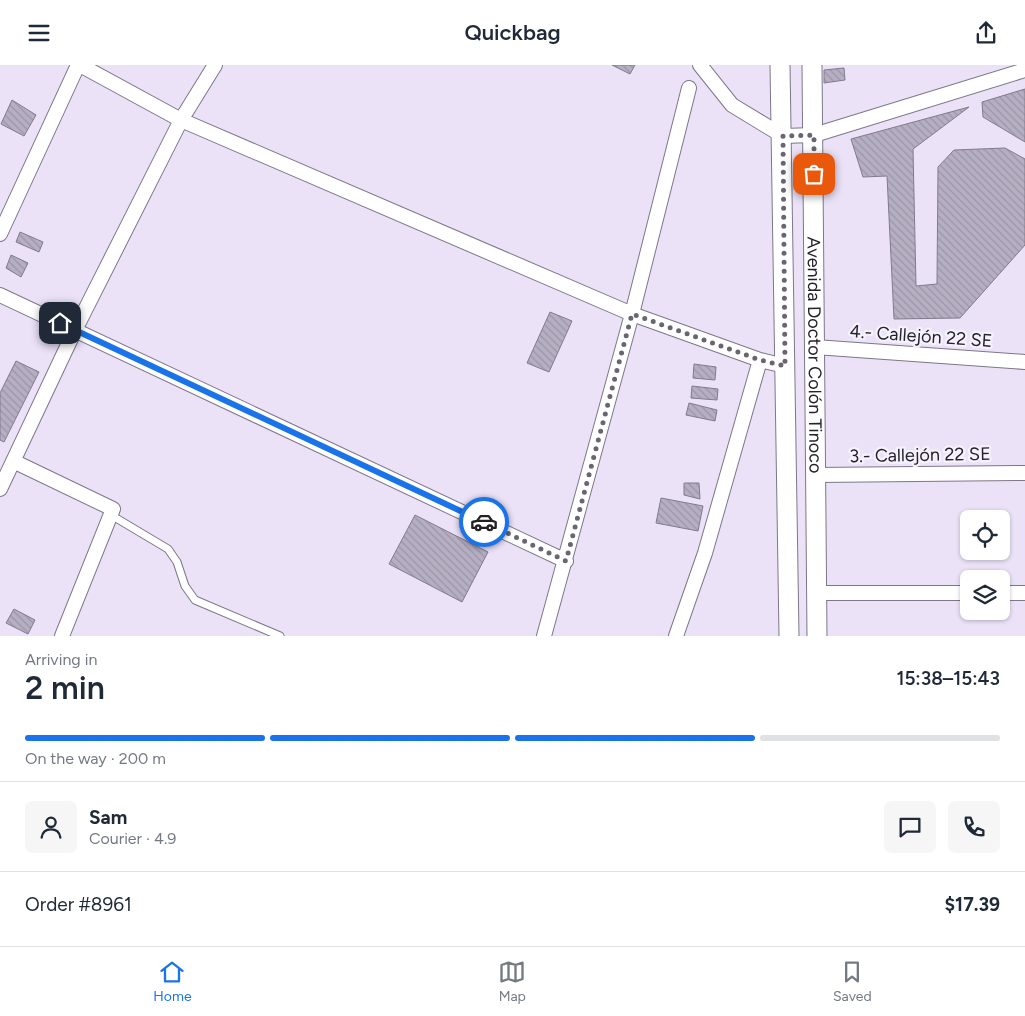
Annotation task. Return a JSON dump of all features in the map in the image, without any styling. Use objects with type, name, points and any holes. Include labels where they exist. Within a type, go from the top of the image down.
[{"type":"main road","name":"Avenida Doctor Colón Tinoco","points":[[812,69],[817,636]]},
{"type":"main road","name":"Avenida Doctor Colón Tinoco","points":[[779,71],[783,131],[789,636]]},
{"type":"street","points":[[0,234],[79,65],[181,119],[632,314],[760,360],[785,366]]},
{"type":"street","points":[[0,489],[75,330],[181,119],[215,65]]},
{"type":"street","points":[[700,65],[732,105],[783,131],[813,129],[1025,70]]},
{"type":"street","points":[[544,636],[632,314],[689,88]]},
{"type":"street","points":[[0,295],[566,561]]},
{"type":"street","name":"4.- Callejón 22 SE","points":[[815,347],[1025,362]]},
{"type":"street","points":[[676,636],[705,553],[760,360]]},
{"type":"street","points":[[13,461],[114,509],[62,636]]},
{"type":"street","name":"3.- Callejón 22 SE","points":[[816,475],[1025,473]]},
{"type":"street","points":[[817,593],[960,593]]},
{"type":"street","points":[[1010,593],[1025,593]]},
{"type":"lane","points":[[111,515],[168,549],[176,562],[185,586],[195,600],[280,636]]},
{"type":"building","points":[[612,65],[635,65],[630,74]]},
{"type":"building","points":[[844,68],[845,80],[824,83],[824,70]]},
{"type":"building","points":[[1025,89],[1025,142],[983,117],[982,102]]},
{"type":"building","points":[[12,100],[36,115],[24,136],[1,124]]},
{"type":"building","points":[[969,107],[913,149],[916,286],[937,284],[938,167],[954,150],[1005,148],[1025,159],[1025,245],[960,318],[894,319],[887,176],[863,177],[851,139]]},
{"type":"building","points":[[20,232],[43,242],[39,252],[16,242]]},
{"type":"building","points":[[11,255],[28,263],[21,277],[6,268]]},
{"type":"building","points":[[550,312],[572,321],[549,372],[527,363]]},
{"type":"building","points":[[16,361],[39,372],[4,442],[0,440],[0,393]]},
{"type":"building","points":[[694,364],[716,367],[715,380],[693,378]]},
{"type":"building","points":[[692,386],[718,389],[717,400],[691,398]]},
{"type":"building","points":[[689,403],[717,410],[715,421],[686,415]]},
{"type":"building","points":[[684,483],[699,483],[700,499],[684,495]]},
{"type":"building","points":[[661,498],[703,506],[698,531],[656,523]]},
{"type":"building","points":[[415,515],[488,552],[462,602],[389,564]]},
{"type":"building","points":[[14,609],[35,620],[28,634],[6,623]]},
{"type":"way so far","points":[[484,522],[566,561],[632,314],[760,360],[785,366],[783,136],[814,135],[814,174]]},
{"type":"route","points":[[60,323],[484,522]]}]
